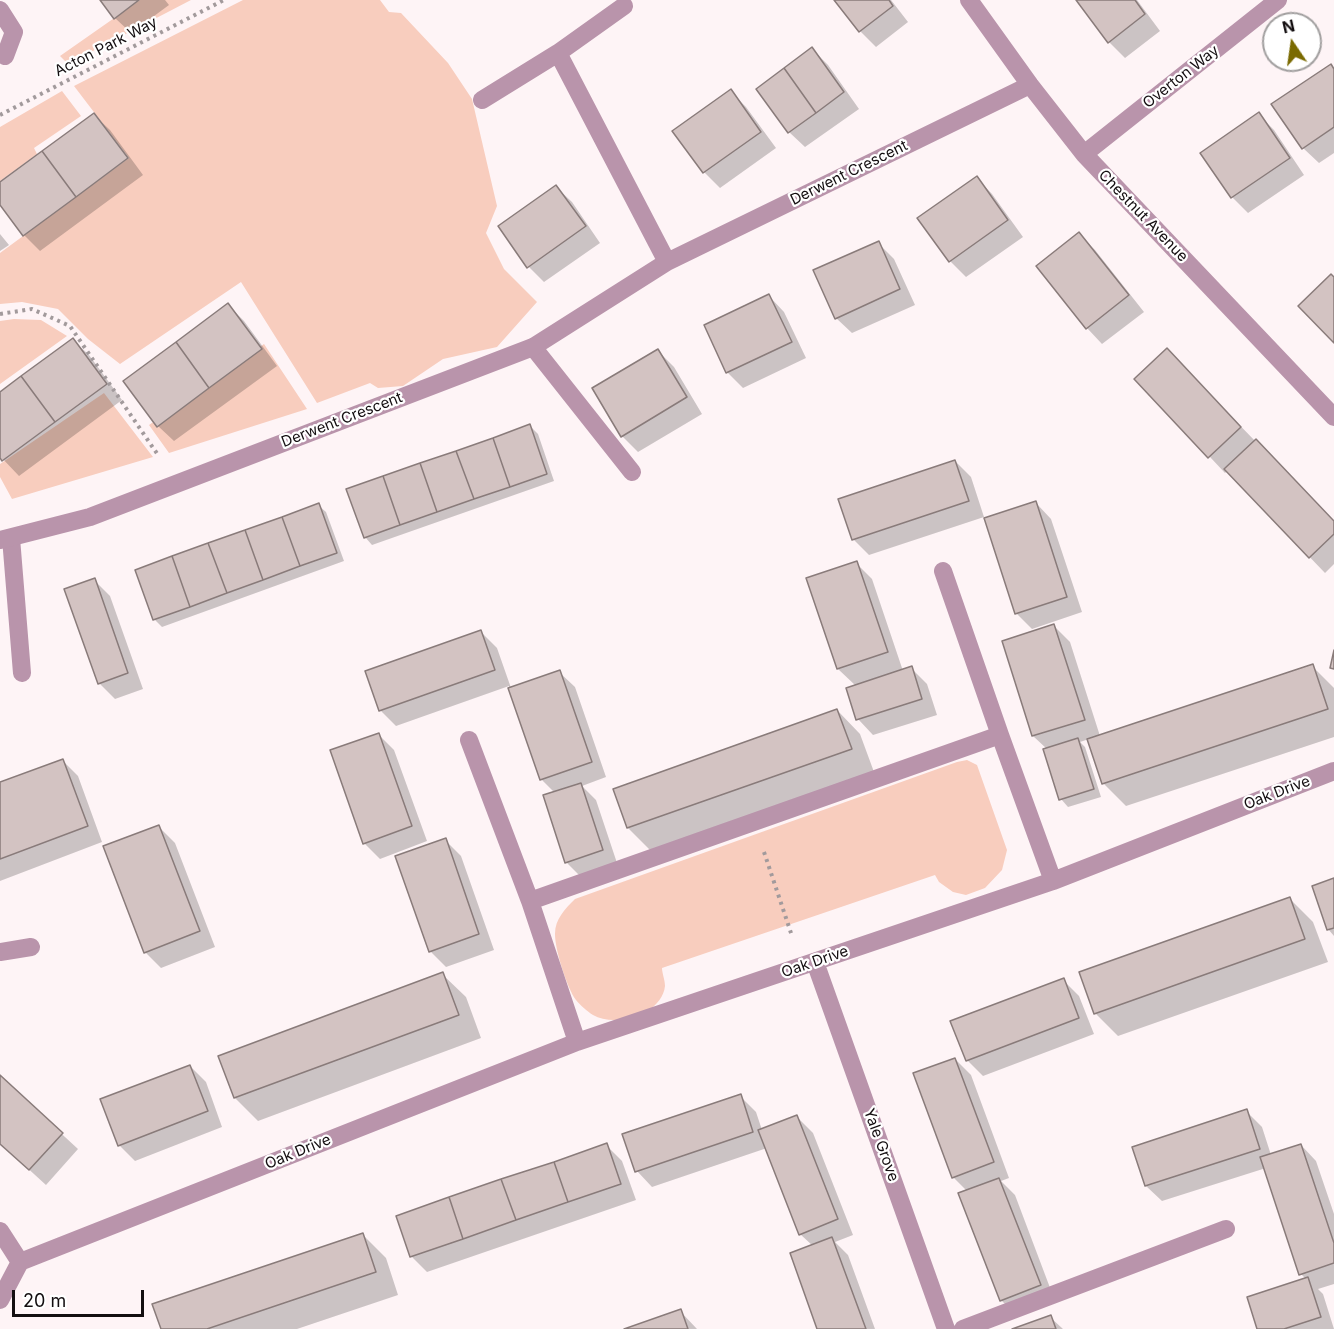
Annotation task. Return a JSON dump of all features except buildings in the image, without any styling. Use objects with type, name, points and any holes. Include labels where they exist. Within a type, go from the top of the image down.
[{"type":"street","name":"Chestnut Avenue","points":[[969,0],[1030,85],[1084,154],[1334,417]]},
{"type":"street","name":"Overton Way","points":[[1084,154],[1278,0]]},
{"type":"street","points":[[482,100],[558,53],[624,6]]},
{"type":"street","points":[[0,10],[14,32],[5,56]]},
{"type":"street","points":[[558,53],[667,262]]},
{"type":"street","name":"Derwent Crescent","points":[[5,539],[90,517],[533,347],[667,262],[1030,85]]},
{"type":"street","points":[[533,347],[632,472]]},
{"type":"street","points":[[5,539],[22,673]]},
{"type":"street","points":[[944,571],[1053,881]]},
{"type":"street","points":[[530,902],[1000,735]]},
{"type":"street","points":[[469,740],[530,902],[577,1042]]},
{"type":"street","name":"Oak Drive","points":[[20,1262],[577,1042],[1053,881],[1334,771]]},
{"type":"street","points":[[0,951],[31,947]]},
{"type":"street","name":"Yale Grove","points":[[809,964],[946,1329]]},
{"type":"street","points":[[963,1329],[1226,1229]]},
{"type":"street","points":[[0,1231],[20,1262],[0,1300]]},
{"type":"path","name":"Acton Park Way","points":[[0,115],[224,0]]},
{"type":"path","points":[[0,314],[32,309],[70,326],[177,483]]},
{"type":"path","points":[[754,822],[809,964]]},
{"type":"shaded area","points":[[140,0],[191,0],[68,64],[60,56]]},
{"type":"shaded area","points":[[243,0],[380,0],[389,12],[401,13],[448,63],[472,99],[497,206],[486,233],[504,269],[537,302],[497,347],[443,359],[403,386],[378,388],[370,383],[317,403],[241,282],[120,364],[88,339],[58,309],[22,302],[0,304],[0,253],[129,158],[74,86]]},
{"type":"shaded area","points":[[62,91],[81,116],[34,148],[37,154],[0,181],[0,127]]},
{"type":"shaded area","points":[[41,320],[67,336],[0,384],[0,321]]},
{"type":"shaded area","points":[[264,344],[307,409],[169,453],[149,425]]},
{"type":"shaded area","points":[[104,393],[153,457],[12,499],[0,477],[0,464]]},
{"type":"shaded area","points":[[967,760],[977,765],[1007,850],[1002,870],[985,888],[966,895],[953,892],[939,882],[935,875],[662,968],[665,986],[656,1005],[625,1019],[602,1019],[593,1015],[578,1002],[573,994],[559,959],[555,929],[564,911],[575,899]]}]
